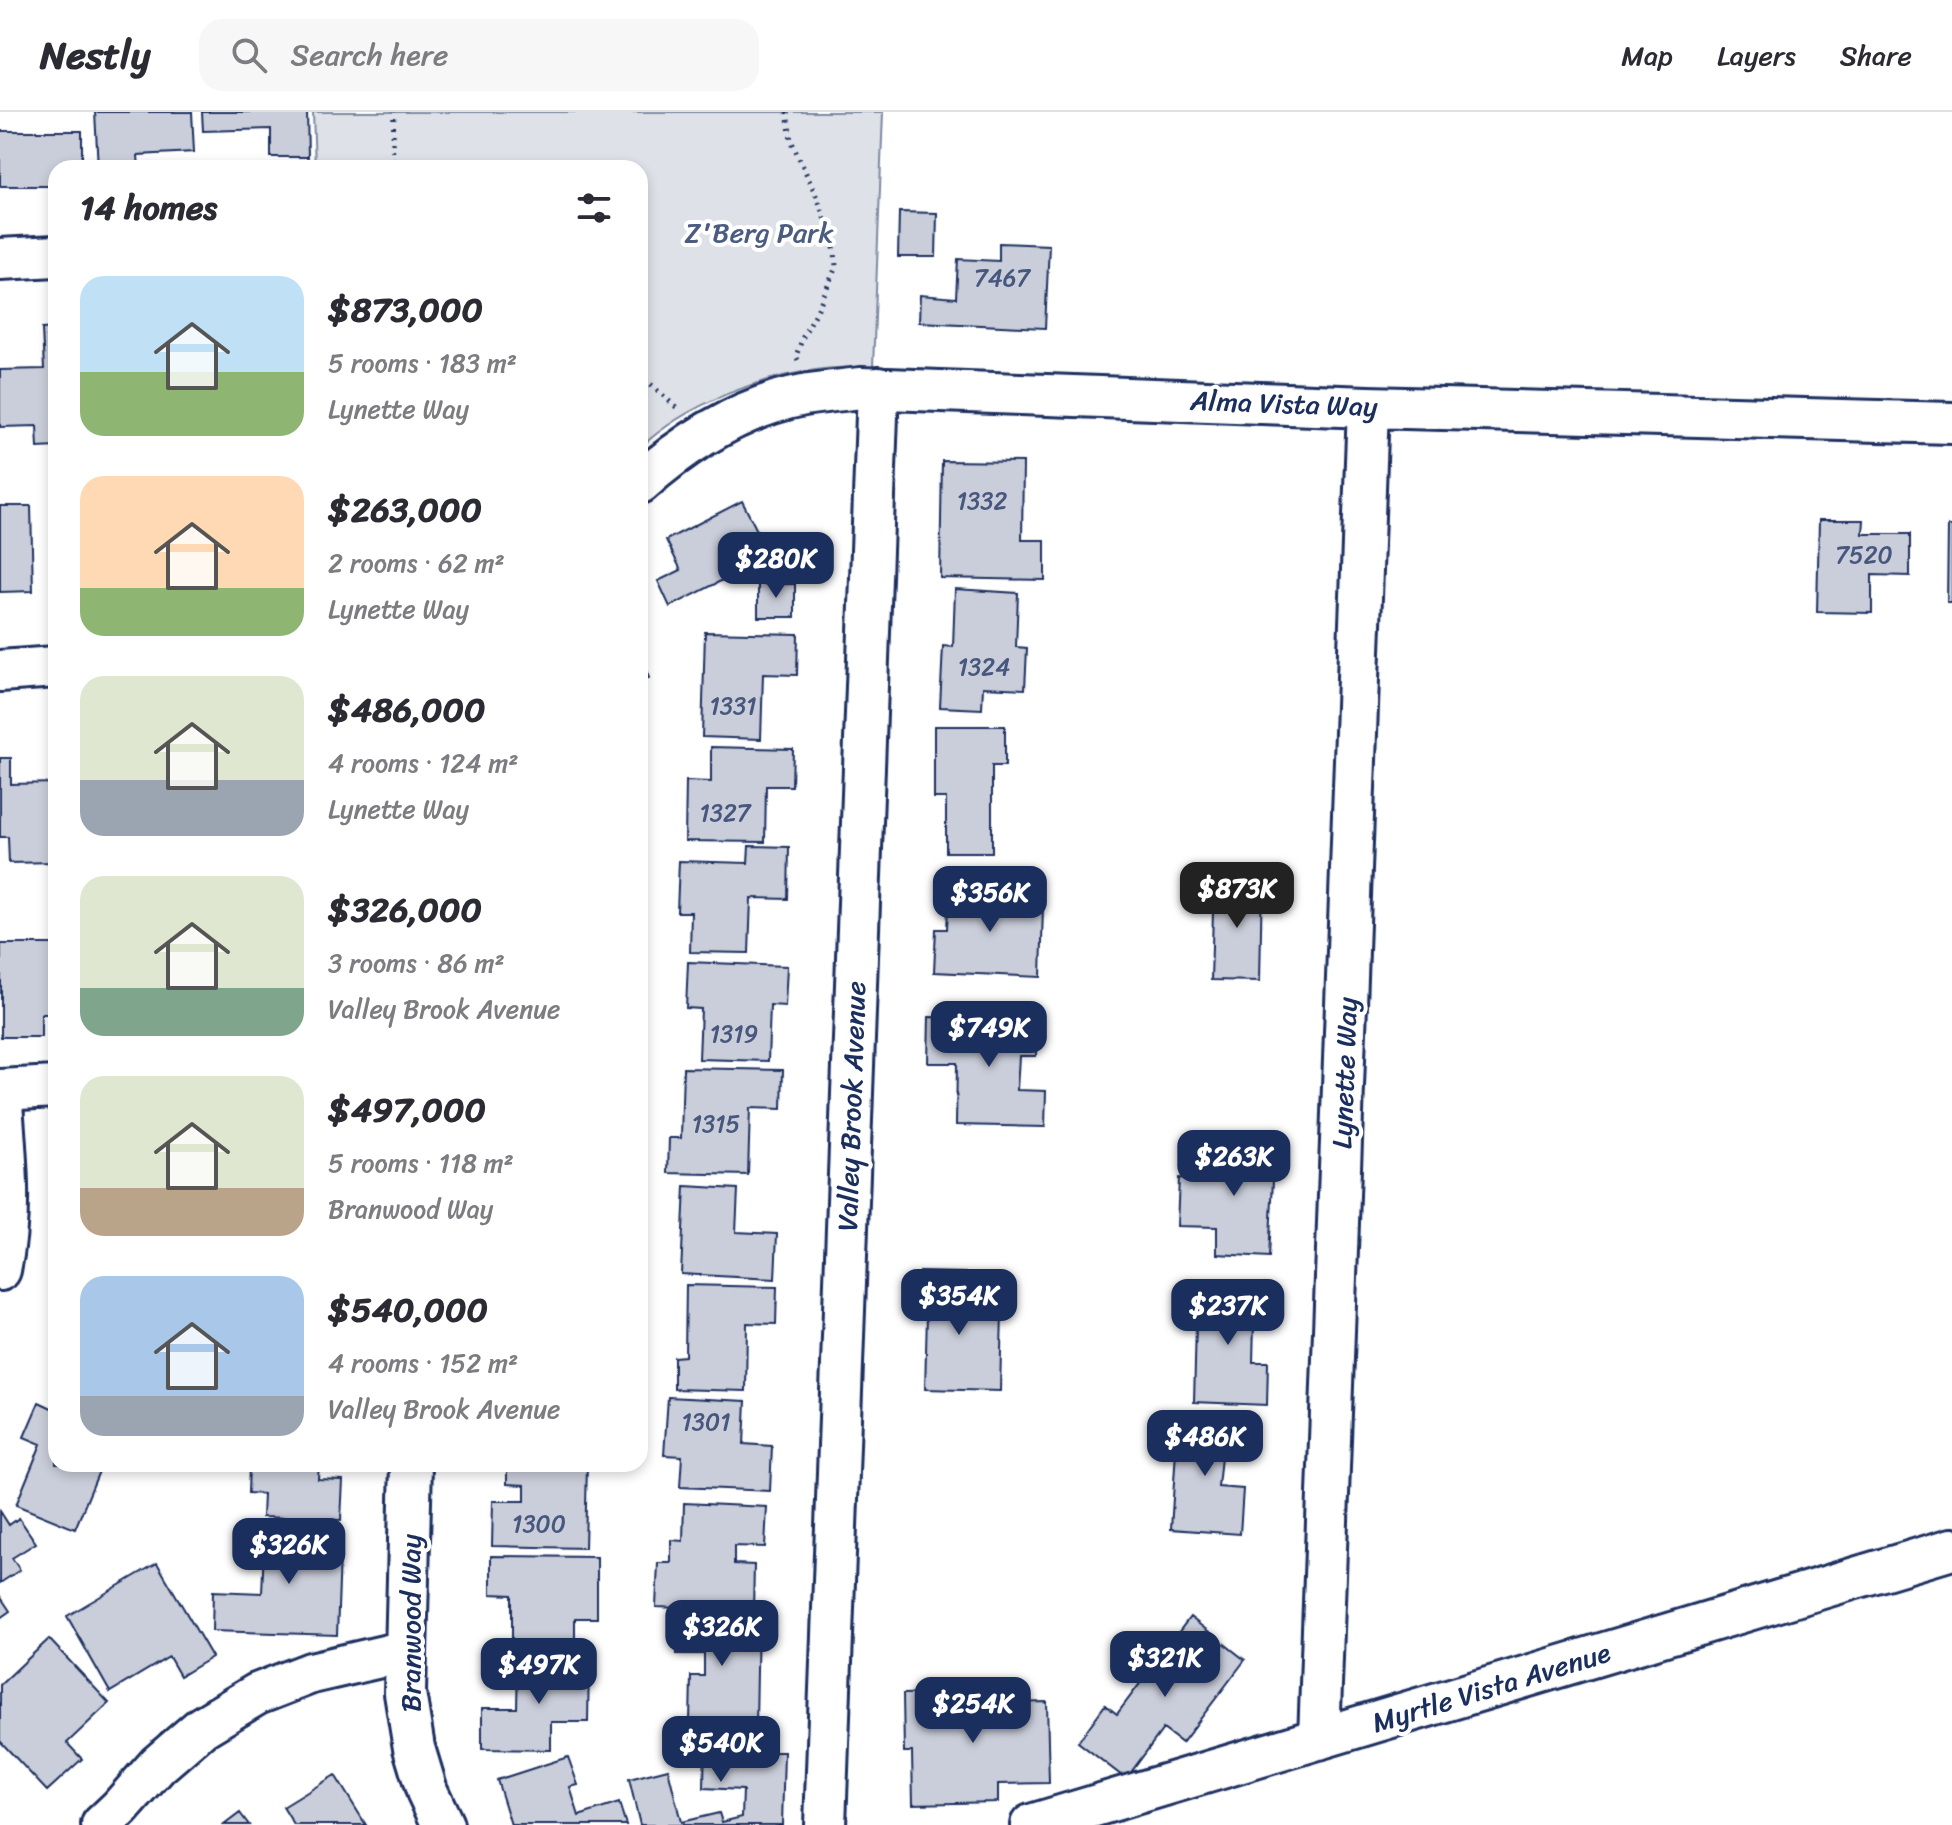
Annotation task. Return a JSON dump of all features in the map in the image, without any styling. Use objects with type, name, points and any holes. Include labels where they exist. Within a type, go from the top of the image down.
[{"type":"street","points":[[0,259],[48,256]]},
{"type":"street","name":"Alma Vista Way","points":[[648,476],[668,458],[716,427],[748,411],[803,395],[861,388],[1368,407],[1952,423]]},
{"type":"street","name":"Valley Brook Avenue","points":[[825,1825],[878,388]]},
{"type":"street","name":"Lynette Way","points":[[1319,1739],[1368,407]]},
{"type":"street","points":[[0,671],[48,668]]},
{"type":"street","points":[[0,1270],[7,1222],[1,1090],[48,1087]]},
{"type":"street","name":"Branwood Way","points":[[411,1472],[405,1693],[414,1748],[427,1791],[443,1825]]},
{"type":"street","name":"Myrtle Vista Avenue","points":[[1031,1825],[1952,1549]]},
{"type":"street","points":[[102,1825],[158,1765],[202,1727],[257,1694],[311,1673],[406,1651]]},
{"type":"path","points":[[392,160],[394,112]]},
{"type":"path","points":[[787,112],[791,140],[819,202],[835,251],[836,267],[796,356],[803,372],[803,395]]},
{"type":"green space","name":"Z'Berg Park","points":[[313,112],[883,112],[873,367],[823,369],[750,385],[679,418],[648,441],[648,160],[315,160]]},
{"type":"building","points":[[95,112],[192,112],[194,152],[138,155],[138,160],[98,160]]},
{"type":"building","points":[[202,112],[307,112],[308,157],[271,157],[271,129],[203,131]]},
{"type":"building","points":[[0,131],[82,131],[82,160],[48,160],[48,186],[0,186]]},
{"type":"building","points":[[899,212],[937,213],[936,257],[898,257]]},
{"type":"building","points":[[999,243],[1049,245],[1045,328],[919,322],[920,295],[956,298],[958,259],[999,261]]},
{"type":"building","points":[[42,329],[48,329],[48,447],[38,448],[37,426],[0,427],[0,370],[44,369]]},
{"type":"building","points":[[942,461],[1023,462],[1022,540],[1045,540],[1045,580],[940,578]]},
{"type":"building","points":[[742,501],[770,556],[670,607],[658,581],[681,570],[666,540]]},
{"type":"building","points":[[0,506],[31,506],[33,591],[0,592]]},
{"type":"building","points":[[1819,520],[1864,520],[1863,534],[1910,534],[1910,576],[1872,575],[1872,613],[1817,612]]},
{"type":"building","points":[[1948,526],[1952,526],[1952,603],[1947,603]]},
{"type":"building","points":[[758,584],[795,584],[795,617],[758,617]]},
{"type":"building","points":[[955,589],[1018,593],[1016,647],[1027,648],[1025,689],[983,687],[982,709],[940,707],[943,646],[953,647]]},
{"type":"building","points":[[705,632],[798,634],[797,675],[763,674],[761,739],[702,737]]},
{"type":"building","points":[[934,726],[1005,726],[1005,766],[992,766],[992,852],[946,852],[946,798],[934,798]]},
{"type":"building","points":[[711,747],[793,749],[792,786],[766,786],[765,842],[685,841],[686,781],[711,782]]},
{"type":"building","points":[[0,758],[11,758],[11,784],[48,783],[48,862],[9,863],[8,837],[0,837]]},
{"type":"building","points":[[749,846],[789,847],[788,899],[751,898],[749,953],[690,952],[691,912],[677,912],[679,861],[748,863]]},
{"type":"building","points":[[1214,878],[1262,879],[1260,981],[1211,980]]},
{"type":"building","points":[[949,887],[1023,890],[1022,905],[1043,906],[1041,977],[934,972],[936,929],[947,929]]},
{"type":"building","points":[[1,944],[48,944],[48,1014],[41,1014],[41,1037],[1,1037]]},
{"type":"building","points":[[688,962],[787,966],[785,1006],[770,1005],[768,1061],[699,1059],[701,1009],[686,1008]]},
{"type":"building","points":[[929,1017],[1036,1019],[1036,1056],[1019,1056],[1017,1090],[1046,1091],[1045,1127],[956,1125],[957,1063],[928,1063]]},
{"type":"building","points":[[683,1068],[783,1070],[782,1109],[750,1108],[748,1175],[668,1173],[669,1138],[681,1138]]},
{"type":"building","points":[[1215,1139],[1275,1142],[1269,1257],[1217,1254],[1217,1227],[1177,1226],[1179,1178],[1213,1180]]},
{"type":"building","points":[[685,1186],[738,1189],[736,1232],[777,1234],[775,1279],[681,1274]]},
{"type":"building","points":[[920,1272],[966,1273],[965,1310],[1002,1312],[1000,1391],[925,1389],[927,1314],[919,1314]]},
{"type":"building","points":[[1197,1283],[1255,1284],[1253,1362],[1268,1362],[1267,1405],[1194,1402]]},
{"type":"building","points":[[686,1285],[777,1287],[776,1324],[747,1323],[746,1391],[674,1389],[674,1357],[685,1356]]},
{"type":"building","points":[[668,1397],[746,1401],[744,1444],[772,1446],[770,1491],[680,1487],[682,1456],[664,1455]]},
{"type":"building","points":[[39,1402],[48,1406],[48,1472],[99,1472],[75,1529],[16,1505],[41,1444],[24,1437]]},
{"type":"building","points":[[1178,1419],[1239,1423],[1237,1458],[1221,1457],[1218,1487],[1243,1489],[1240,1534],[1171,1529]]},
{"type":"building","points":[[249,1472],[318,1472],[318,1479],[343,1480],[341,1520],[262,1517],[263,1494],[248,1493]]},
{"type":"building","points":[[507,1472],[587,1472],[585,1548],[492,1546],[493,1501],[525,1501],[525,1485],[507,1484]]},
{"type":"building","points":[[684,1503],[767,1507],[765,1547],[734,1546],[734,1564],[754,1565],[753,1611],[656,1607],[658,1563],[671,1563],[671,1540],[683,1541]]},
{"type":"building","points":[[0,1511],[9,1525],[19,1518],[36,1543],[12,1558],[20,1570],[0,1583]]},
{"type":"building","points":[[265,1525],[341,1528],[337,1635],[212,1631],[213,1591],[262,1593]]},
{"type":"building","points":[[491,1556],[597,1557],[597,1618],[575,1618],[575,1652],[512,1651],[512,1595],[491,1594]]},
{"type":"building","points":[[157,1563],[212,1657],[180,1676],[169,1657],[110,1692],[67,1616]]},
{"type":"building","points":[[0,1596],[10,1611],[0,1618]]},
{"type":"building","points":[[678,1617],[758,1618],[756,1724],[690,1722],[691,1676],[704,1676],[704,1654],[677,1654]]},
{"type":"building","points":[[1190,1617],[1245,1660],[1182,1743],[1163,1729],[1126,1779],[1078,1742],[1105,1705],[1117,1714]]},
{"type":"building","points":[[49,1639],[109,1703],[67,1743],[82,1759],[47,1791],[0,1741],[0,1685]]},
{"type":"building","points":[[518,1662],[589,1663],[588,1722],[551,1722],[551,1750],[482,1749],[482,1708],[517,1708]]},
{"type":"building","points":[[1008,1692],[1008,1703],[1047,1702],[1049,1783],[998,1784],[998,1802],[913,1804],[912,1752],[904,1752],[903,1694]]},
{"type":"building","points":[[705,1733],[761,1734],[766,1752],[784,1752],[782,1825],[640,1825],[629,1779],[668,1769],[681,1822],[719,1813],[722,1822],[742,1817],[743,1790],[704,1788]]},
{"type":"building","points":[[568,1757],[578,1785],[570,1787],[579,1816],[619,1803],[626,1825],[511,1825],[497,1780]]},
{"type":"building","points":[[335,1775],[366,1825],[294,1825],[283,1807]]},
{"type":"building","points":[[240,1813],[249,1825],[224,1825]]}]
